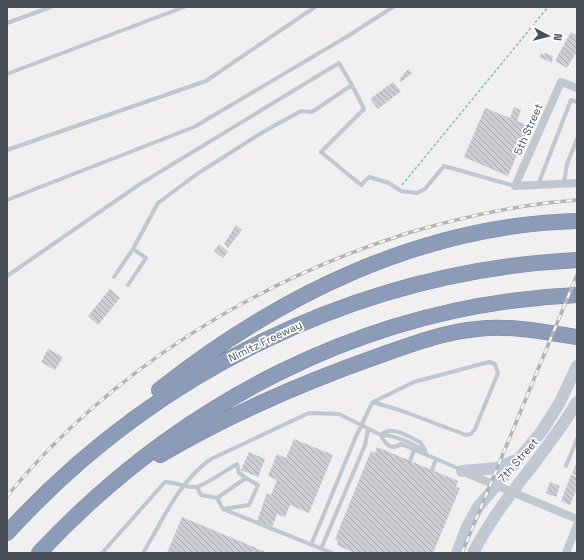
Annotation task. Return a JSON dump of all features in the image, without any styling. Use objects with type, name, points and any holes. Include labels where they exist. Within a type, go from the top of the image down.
[{"type":"highway","points":[[97,447],[142,404],[190,367],[262,319],[323,285],[378,261],[443,240],[520,225],[577,221]]},
{"type":"highway","name":"Nimitz Freeway","points":[[7,533],[42,497],[97,447],[152,405],[202,373],[272,336],[331,312],[376,296],[454,276],[517,265],[577,260]]},
{"type":"highway","points":[[39,553],[70,521],[128,469],[161,443],[224,403],[265,380],[350,341],[410,322],[457,311],[520,300],[577,295]]},
{"type":"highway","points":[[128,469],[156,458],[207,429],[292,389],[344,368],[434,337],[466,330],[492,328],[518,329],[577,337]]},
{"type":"main road","name":"7th Street","points":[[457,553],[467,527],[478,507],[522,456],[549,420],[577,366]]},
{"type":"main road","name":"7th Street","points":[[473,553],[482,536],[511,492],[552,439],[577,402]]},
{"type":"main road","points":[[462,470],[497,468],[522,456]]},
{"type":"street","name":"5th Street","points":[[515,186],[561,82],[577,88]]},
{"type":"street","points":[[515,186],[577,183]]},
{"type":"street","points":[[462,470],[577,519]]},
{"type":"street","points":[[566,553],[577,525]]},
{"type":"lane","points":[[7,23],[51,7]]},
{"type":"lane","points":[[7,74],[184,7]]},
{"type":"lane","points":[[7,150],[206,80],[315,7]]},
{"type":"lane","points":[[7,200],[194,127],[348,36],[393,7]]},
{"type":"lane","points":[[7,276],[140,184],[339,63],[364,110],[321,152],[361,185],[369,177],[389,183],[408,193],[417,193],[425,189],[444,166],[515,186]]},
{"type":"lane","points":[[114,278],[133,249],[158,203],[196,174],[263,132],[301,111],[312,112],[352,86]]},
{"type":"lane","points":[[538,185],[571,100],[577,102]]},
{"type":"lane","points":[[564,183],[567,164],[577,139]]},
{"type":"lane","points":[[128,284],[146,258],[133,249]]},
{"type":"lane","points":[[311,544],[357,434],[362,426],[366,412],[373,402],[414,382],[489,362],[497,366],[498,373],[475,430],[471,434],[466,435],[405,412],[373,402]]},
{"type":"lane","points":[[144,553],[183,486],[193,472],[211,459],[309,412],[339,414],[368,430],[381,435],[388,434],[425,450],[429,456]]},
{"type":"lane","points":[[321,549],[365,445],[368,430]]},
{"type":"lane","points":[[381,435],[384,442],[390,447],[395,447],[401,444],[462,470]]},
{"type":"lane","points":[[566,466],[577,439]]},
{"type":"lane","points":[[410,461],[414,450]]},
{"type":"lane","points":[[432,470],[436,459]]},
{"type":"lane","points":[[102,553],[165,482],[175,482],[183,486],[197,487],[237,464],[240,473],[258,485],[249,505],[223,509]]},
{"type":"lane","points":[[197,487],[201,495],[217,498],[246,478]]},
{"type":"lane","points":[[217,498],[223,509],[332,553]]},
{"type":"path","points":[[395,187],[405,183],[548,7]]},
{"type":"building","points":[[571,32],[577,36],[577,51],[567,68],[555,61]]},
{"type":"building","points":[[541,53],[544,55],[545,53],[553,56],[552,63],[540,57]]},
{"type":"building","points":[[408,69],[412,73],[401,82],[399,80]]},
{"type":"building","points":[[393,82],[401,91],[378,109],[370,99]]},
{"type":"building","points":[[514,107],[521,110],[517,121],[529,126],[508,176],[464,157],[485,108],[510,118]]},
{"type":"building","points":[[236,225],[242,230],[228,248],[224,244]]},
{"type":"building","points":[[219,244],[228,252],[223,258],[214,251]]},
{"type":"building","points":[[110,289],[120,298],[98,325],[88,316]]},
{"type":"building","points":[[48,349],[63,357],[55,370],[41,362]]},
{"type":"building","points":[[294,439],[333,455],[309,513],[290,505],[285,517],[277,514],[271,530],[256,524],[267,493],[271,495],[277,480],[268,476],[277,454],[286,458]]},
{"type":"building","points":[[377,447],[458,481],[456,487],[460,488],[433,553],[354,553],[337,545],[338,541],[335,539],[371,451],[375,453]]},
{"type":"building","points":[[249,452],[265,459],[258,477],[241,470]]},
{"type":"building","points":[[577,461],[577,476],[572,474]]},
{"type":"building","points":[[571,475],[577,477],[577,488],[570,505],[561,501]]},
{"type":"building","points":[[550,482],[560,486],[556,497],[546,493]]},
{"type":"building","points":[[182,517],[268,553],[167,553]]},
{"type":"railway","points":[[7,496],[48,451],[92,409],[139,370],[188,336],[240,305],[295,277],[351,253],[408,233],[492,212],[577,200]]},
{"type":"railway","points":[[462,553],[577,275]]}]
